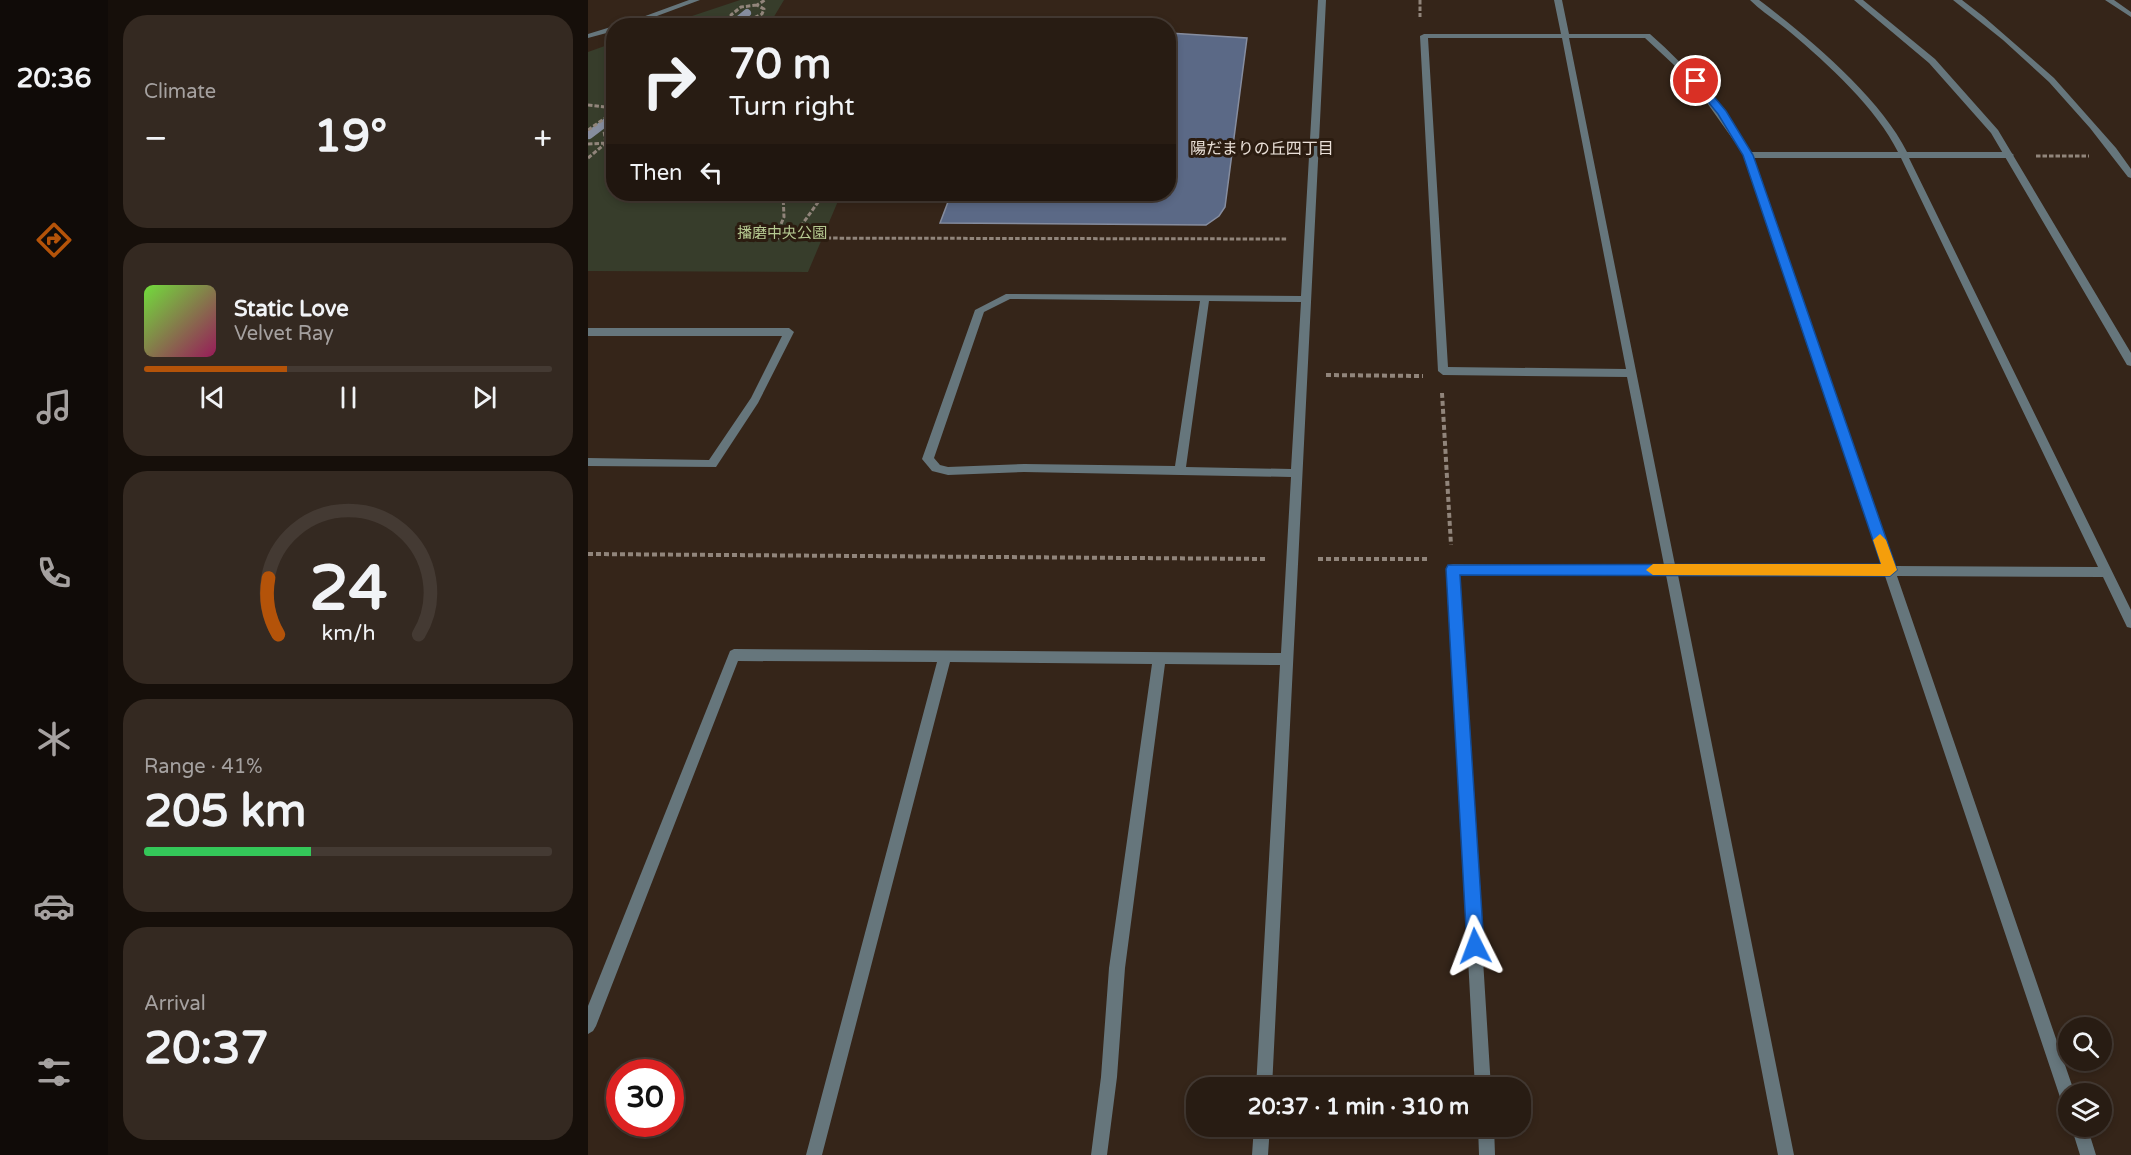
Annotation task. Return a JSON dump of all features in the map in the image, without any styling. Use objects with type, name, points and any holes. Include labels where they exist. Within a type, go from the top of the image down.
[{"type":"street","points":[[644,18],[696,0]]},
{"type":"street","points":[[1265,1077],[1322,0]]},
{"type":"street","points":[[1558,0],[1786,1155]]},
{"type":"street","points":[[1754,0],[1826,59],[1870,104],[1896,139],[2131,623]]},
{"type":"street","points":[[1858,0],[1890,24],[1939,69],[1981,114],[2010,155],[2131,362]]},
{"type":"street","points":[[1957,0],[2048,76],[2117,156],[2131,176]]},
{"type":"street","points":[[2109,0],[2131,15]]},
{"type":"street","points":[[588,36],[606,30]]},
{"type":"street","points":[[1632,373],[1443,371],[1424,36],[1647,36],[1696,81],[1722,113],[1748,155],[2063,1083]]},
{"type":"street","points":[[1748,155],[2010,155]]},
{"type":"street","points":[[1295,473],[1024,468],[948,471],[936,468],[928,459],[980,310],[1009,296],[1305,298]]},
{"type":"street","points":[[1180,472],[1205,298]]},
{"type":"street","points":[[588,332],[789,332],[753,404],[735,434],[712,464],[588,462]]},
{"type":"street","points":[[1482,1077],[1453,569],[2106,572]]},
{"type":"street","points":[[588,1026],[734,655],[1286,659]]},
{"type":"street","points":[[814,1155],[945,656]]},
{"type":"street","points":[[1100,1155],[1109,1077],[1117,968],[1160,659]]},
{"type":"street","points":[[1260,1155],[1261,1137]]},
{"type":"street","points":[[1486,1137],[1487,1155]]},
{"type":"street","points":[[2082,1137],[2088,1155]]},
{"type":"path","points":[[732,18],[736,10],[758,5],[765,0]]},
{"type":"path","points":[[757,18],[764,9],[758,5]]},
{"type":"path","points":[[588,105],[606,108]]},
{"type":"path","points":[[589,130],[606,116]]},
{"type":"path","points":[[606,130],[604,131],[606,143]]},
{"type":"path","points":[[588,144],[606,143]]},
{"type":"path","points":[[588,158],[606,143]]},
{"type":"path","points":[[2033,156],[2117,156]]},
{"type":"path","points":[[783,201],[784,218],[776,238],[1308,239]]},
{"type":"path","points":[[793,237],[819,201]]},
{"type":"path","points":[[1301,376],[1429,376],[1443,371],[1451,545]]},
{"type":"path","points":[[588,554],[1431,560]]},
{"type":"green space","points":[[740,0],[784,0],[773,18],[686,18]]},
{"type":"green space","name":"播磨中央公園","points":[[606,46],[606,201],[838,201],[808,272],[588,271],[588,52]]},
{"type":"water","points":[[1176,33],[1247,38],[1225,207],[1219,216],[1206,225],[940,223],[948,201],[1176,201]]},
{"type":"waterway","points":[[741,18],[747,13]]},
{"type":"waterway","points":[[589,135],[606,122]]},
{"type":"slow traffic","points":[[1653,570],[1890,570],[1880,540]]},
{"type":"district","name":"陽だまりの丘四丁目","points":[[1262,148]]},
{"type":"route","points":[[1475,946],[1453,569],[1890,570],[1748,155],[1722,113],[1696,81]]}]
